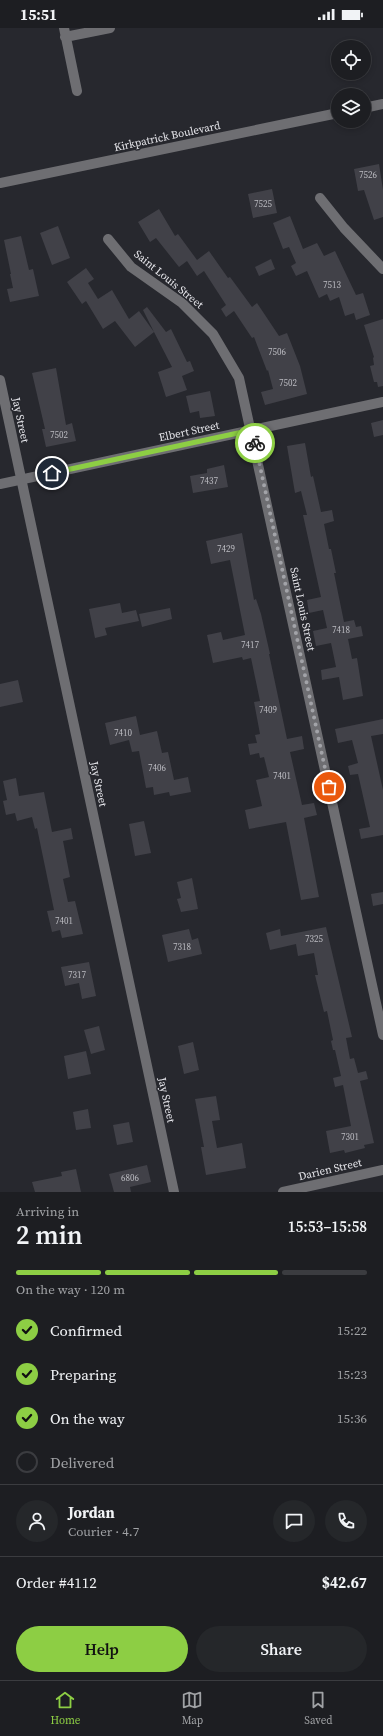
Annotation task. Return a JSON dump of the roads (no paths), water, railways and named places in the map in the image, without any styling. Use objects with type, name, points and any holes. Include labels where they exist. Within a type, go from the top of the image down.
[{"type":"street","points":[[76,91],[64,33],[110,28]]},
{"type":"street","points":[[371,107],[383,104]]},
{"type":"street","name":"Kirkpatrick Boulevard","points":[[0,183],[331,114]]},
{"type":"street","points":[[320,198],[344,228],[383,269]]},
{"type":"street","name":"Saint Louis Street","points":[[108,239],[131,267],[182,303],[213,334],[239,378],[252,430],[383,1035]]},
{"type":"street","name":"Jay Street","points":[[0,380],[174,1192]]},
{"type":"street","name":"Elbert Street","points":[[0,484],[383,402]]},
{"type":"street","name":"Darien Street","points":[[283,1192],[383,1170]]}]
